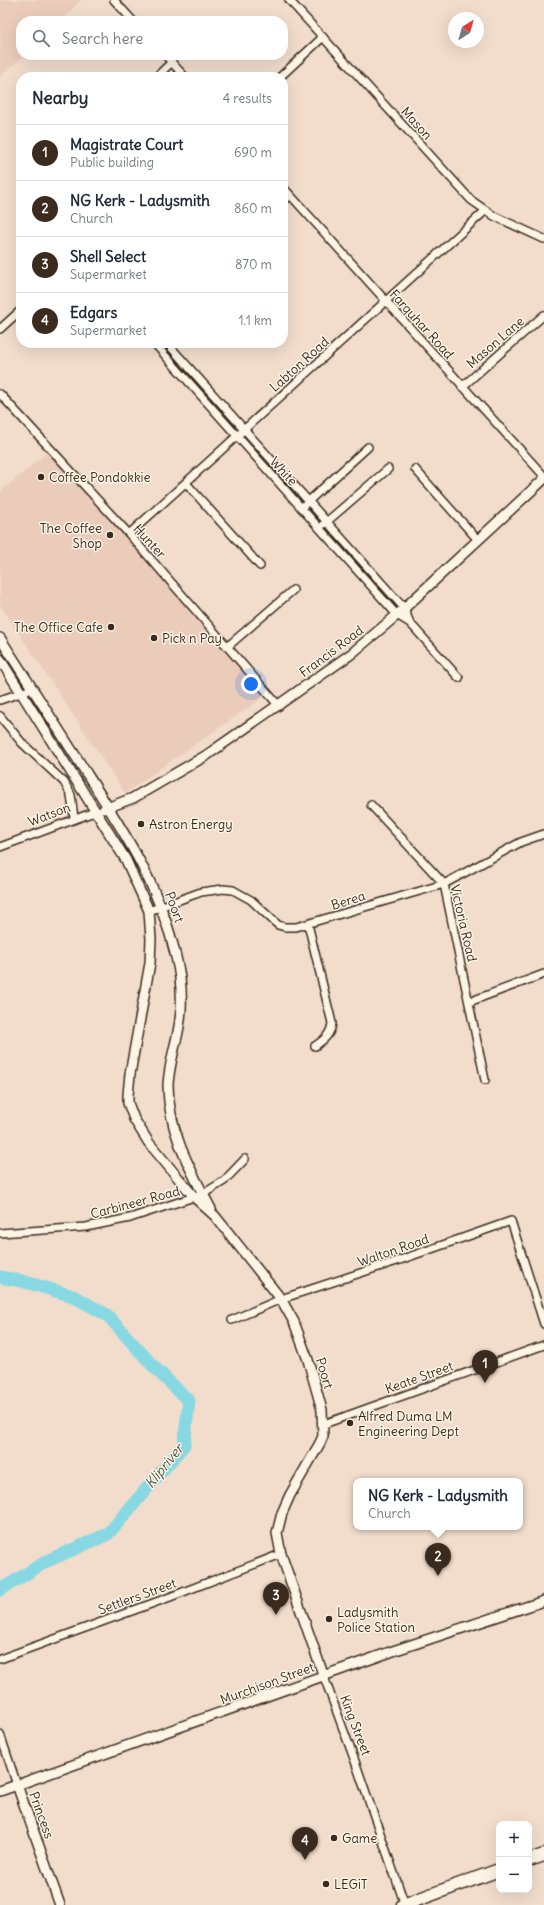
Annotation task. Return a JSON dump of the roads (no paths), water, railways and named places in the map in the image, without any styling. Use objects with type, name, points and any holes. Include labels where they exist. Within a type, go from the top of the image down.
[{"type":"highway","points":[[532,1859],[544,1855]]},
{"type":"highway","points":[[404,1905],[496,1871]]},
{"type":"street","points":[[114,0],[128,16]]},
{"type":"street","name":"Mason","points":[[290,0],[466,196],[485,211],[544,239]]},
{"type":"street","points":[[285,72],[323,37]]},
{"type":"street","points":[[161,72],[172,62],[181,72]]},
{"type":"street","name":"Farquhar Road","points":[[288,193],[385,302],[544,476]]},
{"type":"street","name":"Labton Road","points":[[129,534],[485,211]]},
{"type":"street","points":[[0,329],[16,315]]},
{"type":"street","name":"Mason Lane","points":[[462,387],[544,315]]},
{"type":"street","name":"White","points":[[171,348],[309,501],[400,611]]},
{"type":"street","name":"White","points":[[160,350],[301,508],[400,611]]},
{"type":"street","name":"Hunter","points":[[0,394],[129,534],[279,706]]},
{"type":"street","points":[[301,508],[368,446]]},
{"type":"street","points":[[320,528],[388,469]]},
{"type":"street","points":[[415,469],[478,540]]},
{"type":"street","name":"Francis Road","points":[[109,808],[133,798],[207,755],[279,706],[351,654],[544,479]]},
{"type":"street","points":[[186,483],[260,566]]},
{"type":"street","points":[[228,647],[293,590]]},
{"type":"street","points":[[400,611],[459,678]]},
{"type":"street","name":"Poort","points":[[0,638],[109,808],[150,880],[162,907],[177,960],[181,1001],[178,1032],[169,1072],[170,1113],[182,1153],[199,1196]]},
{"type":"street","name":"Poort","points":[[0,658],[97,810],[128,862],[149,911],[151,956],[130,1074],[128,1103],[139,1129],[199,1196],[281,1299],[294,1322],[308,1360],[322,1410],[324,1424],[320,1443],[290,1495],[282,1513],[277,1533],[281,1554]]},
{"type":"street","points":[[0,700],[32,688]]},
{"type":"street","points":[[0,716],[22,742],[64,782],[71,795],[74,818]]},
{"type":"street","name":"Victoria Road","points":[[371,805],[444,884],[485,1080]]},
{"type":"street","name":"Watson","points":[[0,847],[74,818],[97,810],[109,808]]},
{"type":"street","name":"Berea","points":[[149,911],[205,891],[223,889],[233,890],[251,900],[278,925],[290,927],[308,924],[444,884],[521,842],[544,834]]},
{"type":"street","points":[[308,924],[332,1023],[332,1028],[328,1035],[315,1046]]},
{"type":"street","points":[[469,1002],[544,974]]},
{"type":"street","name":"Carbineer Road","points":[[0,1233],[102,1225],[199,1196],[224,1181],[245,1159]]},
{"type":"street","name":"Walton Road","points":[[232,1320],[281,1299],[511,1222],[544,1324]]},
{"type":"street","name":"Keate Street","points":[[324,1424],[544,1345]]},
{"type":"street","name":"Settlers Street","points":[[0,1659],[170,1597],[281,1554]]},
{"type":"street","name":"King Street","points":[[281,1554],[356,1764],[404,1905]]},
{"type":"street","name":"Murchison Street","points":[[0,1791],[324,1677],[393,1651],[544,1601]]},
{"type":"street","name":"Princess","points":[[0,1734],[60,1905]]},
{"type":"waterway","name":"Klipriver","points":[[0,1277],[22,1281],[73,1296],[107,1315],[155,1368],[189,1401],[184,1445],[108,1534],[47,1561],[0,1590]]},
{"type":"place","name":"Coffee Pondokkie","points":[[41,477]]},
{"type":"place","name":"The Coffee Shop","points":[[110,535]]},
{"type":"place","name":"The Office Cafe","points":[[111,627]]},
{"type":"place","name":"Pick n Pay","points":[[154,638]]},
{"type":"place","name":"Astron Energy","points":[[141,824]]},
{"type":"place","name":"Magistrate Court","points":[[485,1383]]},
{"type":"place","name":"Alfred Duma LM Engineering Dept","points":[[350,1423]]},
{"type":"place","name":"NG Kerk - Ladysmith","points":[[438,1576]]},
{"type":"place","name":"Shell Select","points":[[276,1615]]},
{"type":"place","name":"Ladysmith Police Station","points":[[329,1619]]},
{"type":"place","name":"Game","points":[[334,1838]]},
{"type":"place","name":"Edgars","points":[[305,1860]]},
{"type":"place","name":"LEGiT","points":[[326,1884]]}]
